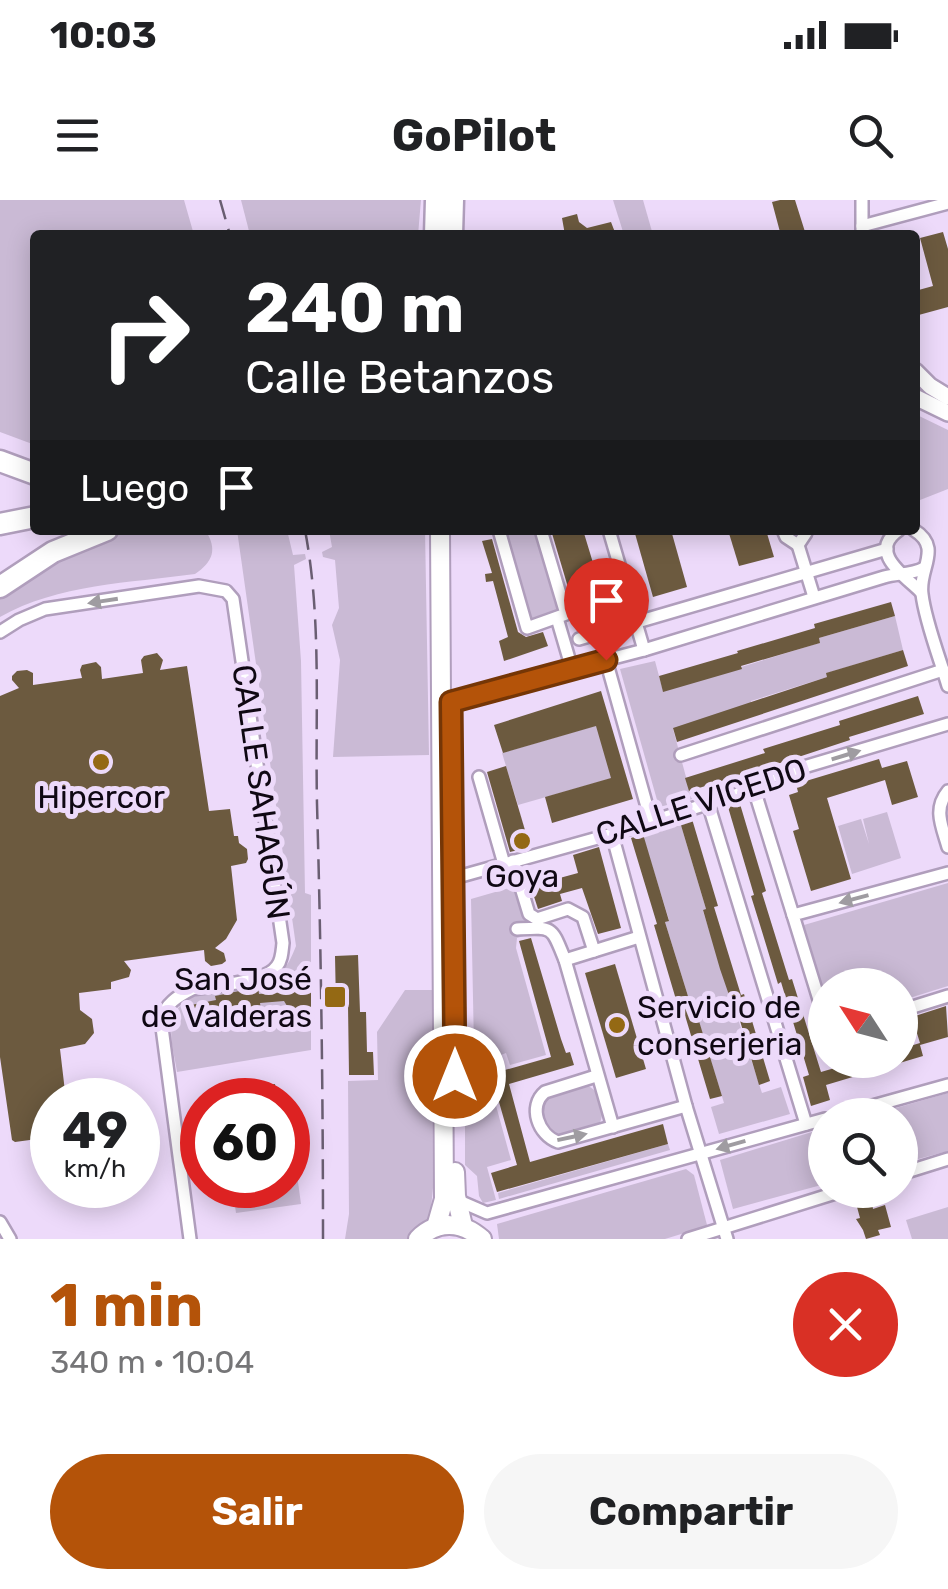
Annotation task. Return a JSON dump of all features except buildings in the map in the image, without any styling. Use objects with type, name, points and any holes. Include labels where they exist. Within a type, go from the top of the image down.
[{"type":"highway","points":[[435,230],[436,200]]},
{"type":"highway","points":[[452,230],[453,200]]},
{"type":"highway","points":[[0,461],[30,473]]},
{"type":"highway","points":[[0,469],[30,474]]},
{"type":"highway","points":[[0,587],[53,552],[95,535]]},
{"type":"main road","points":[[443,535],[454,878],[457,1200],[473,1232]]},
{"type":"main road","points":[[436,1226],[444,1199],[447,703]]},
{"type":"main road","points":[[418,1239],[436,1226],[449,1224],[473,1232]]},
{"type":"street","points":[[862,200],[862,230]]},
{"type":"street","points":[[865,230],[948,203]]},
{"type":"street","points":[[920,376],[948,397]]},
{"type":"street","points":[[920,399],[948,413]]},
{"type":"street","points":[[920,534],[928,544],[921,592],[948,686]]},
{"type":"street","points":[[500,535],[527,628],[566,614],[542,535]]},
{"type":"street","points":[[610,535],[644,650]]},
{"type":"street","points":[[785,535],[798,545],[814,597]]},
{"type":"street","points":[[798,545],[804,535]]},
{"type":"street","points":[[893,535],[887,549],[890,560],[921,592]]},
{"type":"street","points":[[579,639],[887,549]]},
{"type":"street","points":[[447,703],[924,568]]},
{"type":"street","name":"CALLE SAHAGÚN","points":[[0,632],[44,609],[199,586],[226,590],[233,599],[283,943],[279,965],[266,976],[192,989],[163,1012],[190,1239]]},
{"type":"street","points":[[557,618],[572,669]]},
{"type":"street","points":[[606,660],[651,821]]},
{"type":"street","points":[[681,756],[944,670]]},
{"type":"street","name":"CALLE VICEDO","points":[[454,878],[612,834],[754,789],[766,778],[948,724]]},
{"type":"street","points":[[479,777],[529,914],[538,918],[568,910],[583,918],[594,951]]},
{"type":"street","points":[[754,789],[810,968]]},
{"type":"street","points":[[948,791],[940,800],[938,812],[948,846]]},
{"type":"street","points":[[473,1232],[487,1213],[806,1124],[708,803]]},
{"type":"street","points":[[612,834],[686,1106],[726,1234]]},
{"type":"street","points":[[794,916],[948,873]]},
{"type":"street","points":[[518,929],[544,928],[554,933],[613,1127]]},
{"type":"street","points":[[564,960],[638,937]]},
{"type":"street","points":[[918,1005],[948,996]]},
{"type":"street","points":[[596,1076],[545,1092],[538,1098],[535,1105],[543,1134],[558,1142],[686,1106]]},
{"type":"street","points":[[899,1098],[948,1084]]},
{"type":"street","points":[[918,1169],[948,1160]]},
{"type":"street","points":[[457,1200],[487,1213]]},
{"type":"street","points":[[688,1239],[726,1234],[738,1222],[808,1201]]},
{"type":"street","points":[[0,1222],[10,1239]]},
{"type":"shaded area","points":[[0,200],[184,200],[193,230],[30,230],[30,443],[0,432]]},
{"type":"shaded area","points":[[241,200],[421,200],[418,230],[249,230]]},
{"type":"shaded area","points":[[613,200],[643,200],[652,230],[622,230]]},
{"type":"shaded area","points":[[920,416],[948,430],[948,489],[920,500]]},
{"type":"shaded area","points":[[113,535],[207,535],[212,555],[195,574],[70,591],[0,617],[0,598],[29,577]]},
{"type":"shaded area","points":[[238,535],[288,535],[293,555],[305,554],[306,559],[294,565],[301,661],[305,893],[311,895],[311,974],[302,974],[301,970],[294,975],[286,998],[291,1013],[304,1025],[305,1012],[311,1011],[311,1050],[177,1072],[171,1030],[178,1008],[202,992],[267,980],[283,970],[296,946]]},
{"type":"shaded area","points":[[330,535],[425,535],[429,755],[333,757],[340,660],[332,625],[339,608],[335,560],[323,557],[322,552],[332,547]]},
{"type":"shaded area","points":[[500,535],[543,535],[567,614],[527,628]]},
{"type":"shaded area","points":[[895,616],[903,650],[673,729],[692,799],[659,807],[620,669],[655,661],[663,691]]},
{"type":"shaded area","points":[[601,724],[616,777],[518,805],[502,753]]},
{"type":"shaded area","points":[[887,812],[901,858],[852,874],[838,826],[861,819],[869,844],[863,819]]},
{"type":"shaded area","points":[[680,822],[706,909],[703,911],[762,1093],[781,1087],[790,1114],[719,1134],[711,1107],[724,1103],[665,922],[669,920],[642,833]]},
{"type":"shaded area","points":[[948,883],[948,986],[918,995],[918,968],[817,968],[804,925]]},
{"type":"shaded area","points":[[516,886],[530,934],[517,938],[516,948],[546,1055],[510,1065],[506,1053],[498,1056],[501,1069],[487,1073],[511,1160],[487,1167],[496,1200],[483,1203],[477,1176],[465,1165],[465,1047],[474,1047],[471,899]]},
{"type":"shaded area","points":[[405,990],[432,990],[430,1218],[413,1239],[345,1239],[349,1214],[348,1081],[378,1080],[377,1032]]},
{"type":"shaded area","points":[[586,1085],[601,1102],[598,1126],[560,1137],[547,1132],[540,1110],[546,1096]]},
{"type":"shaded area","points":[[948,1093],[948,1151],[918,1159],[918,1102]]},
{"type":"shaded area","points":[[808,1133],[808,1189],[733,1209],[720,1160]]},
{"type":"shaded area","points":[[668,1144],[670,1150],[499,1199],[498,1193]]},
{"type":"shaded area","points":[[686,1169],[694,1175],[707,1225],[704,1227],[665,1239],[499,1239],[497,1224]]},
{"type":"shaded area","points":[[948,1207],[948,1239],[912,1239],[906,1220]]},
{"type":"shaded area","points":[[235,1208],[272,1208],[236,1213]]},
{"type":"railway","points":[[220,200],[229,230]]},
{"type":"railway","points":[[306,535],[317,667],[323,1239]]},
{"type":"place","name":"Hipercor","points":[[101,762]]},
{"type":"place","name":"Goya","points":[[522,841]]},
{"type":"place","name":"San José de Valderas","points":[[335,997]]},
{"type":"place","name":"Servicio de conserjeria","points":[[617,1025]]},
{"type":"route","points":[[455,1076],[451,702],[606,660]]}]
